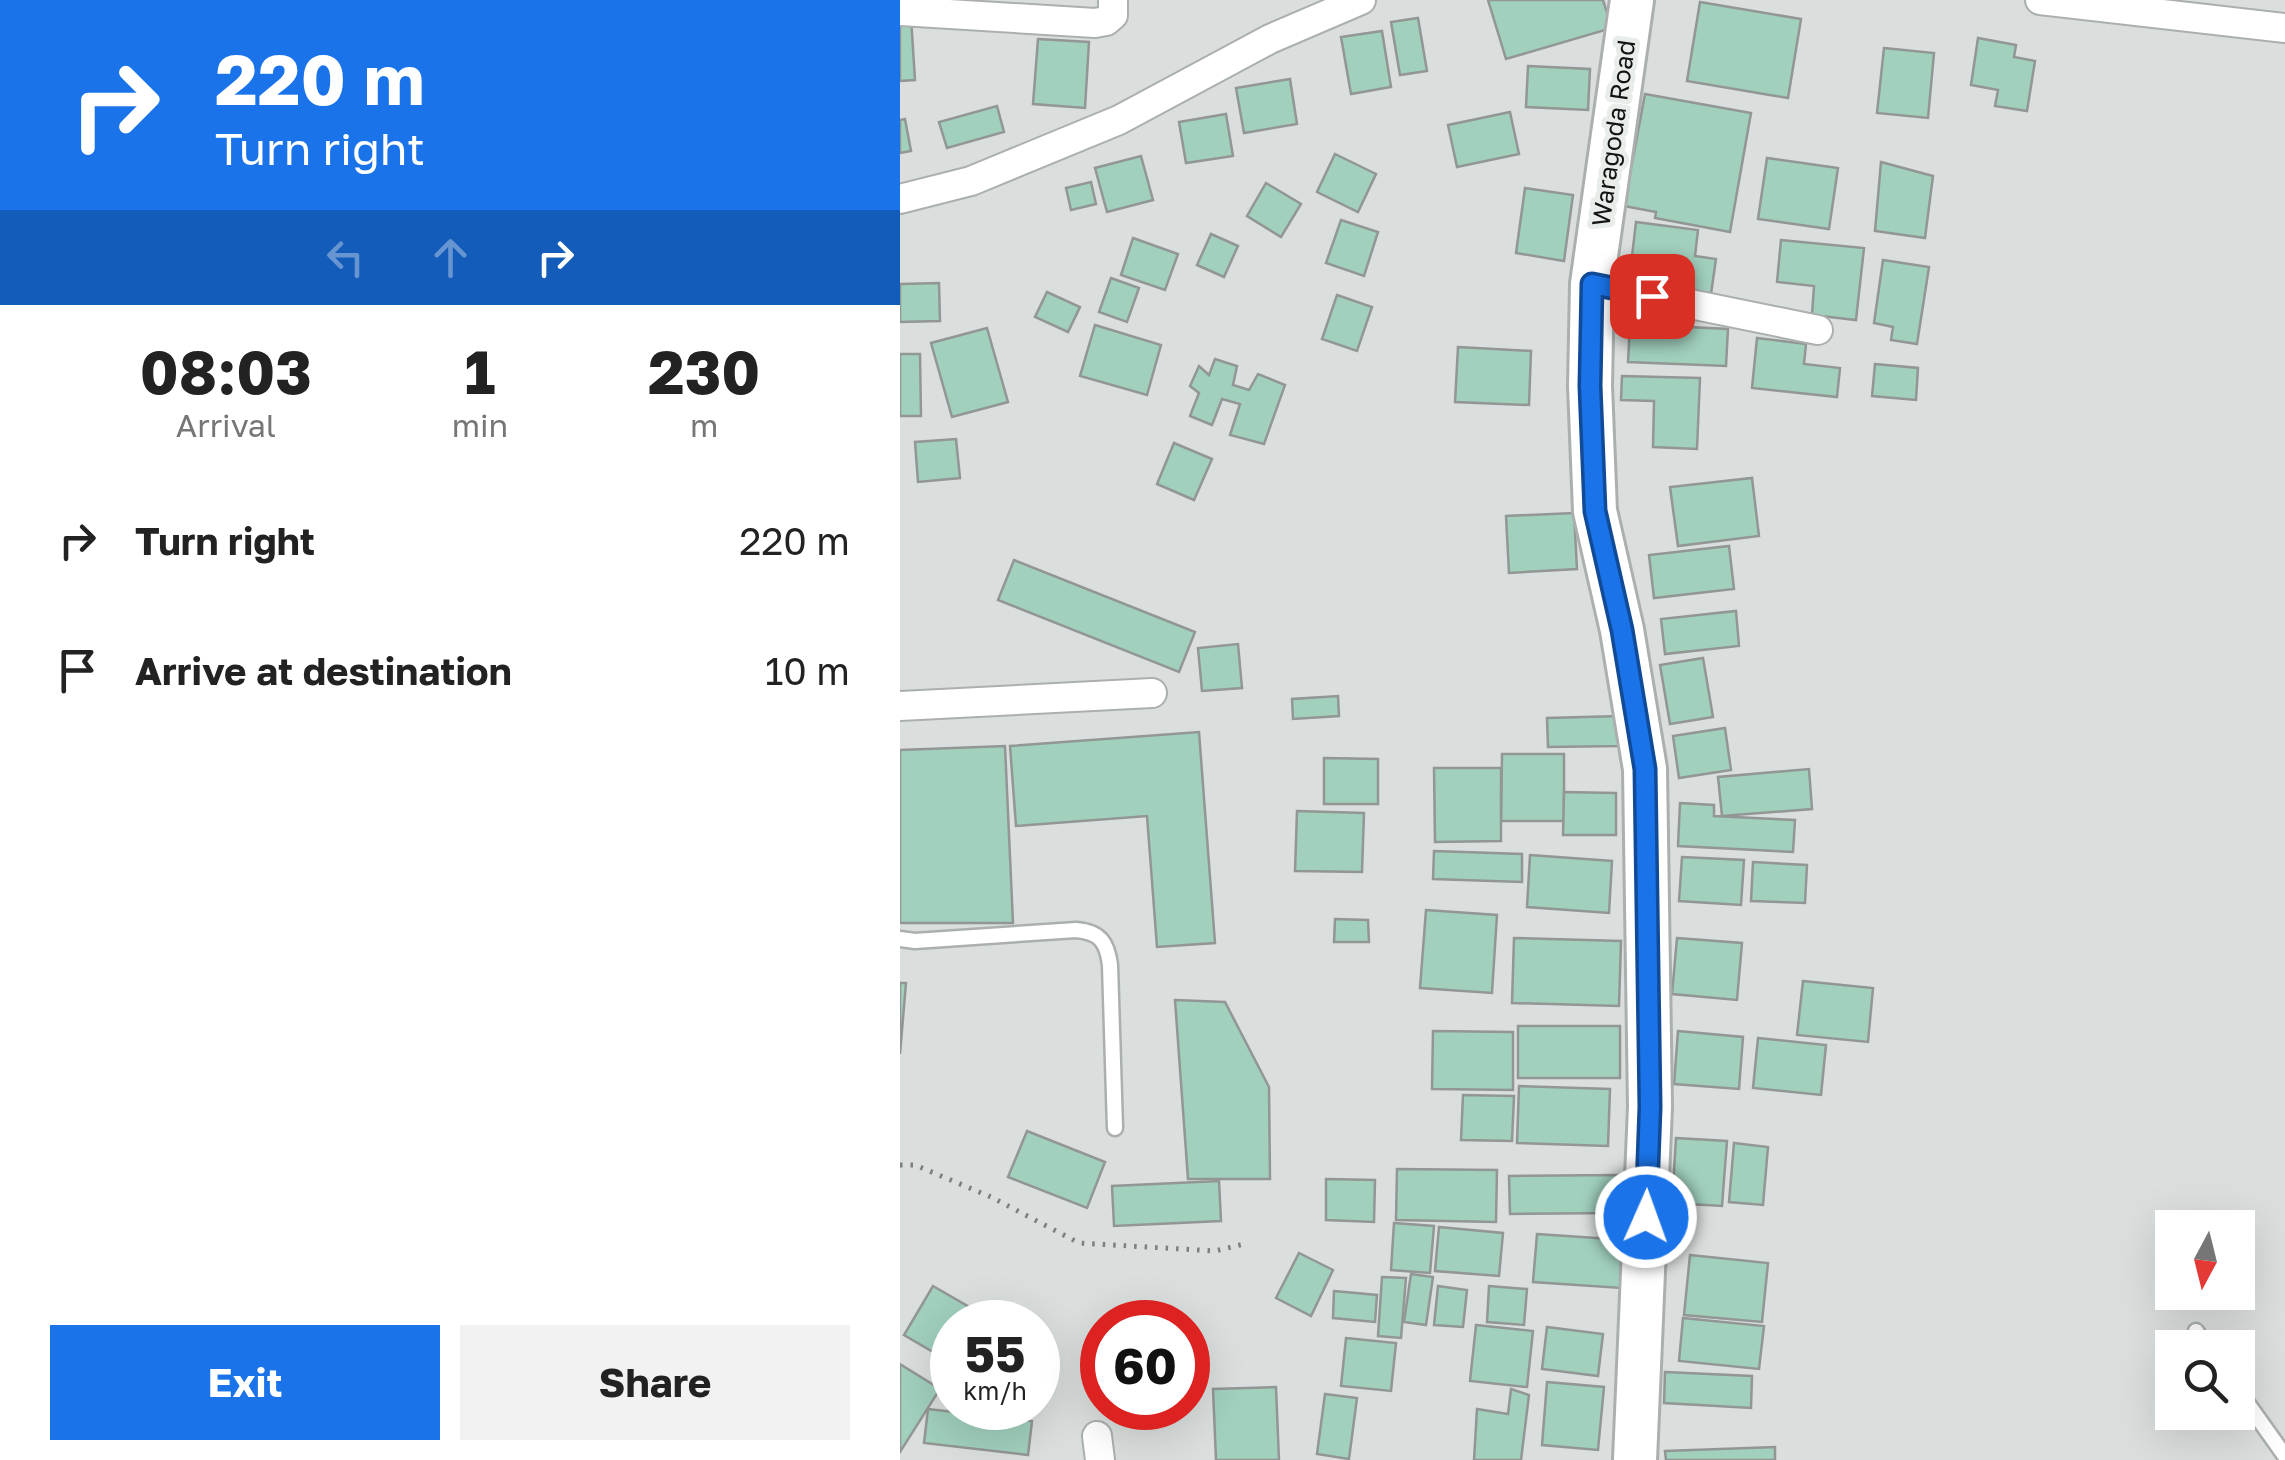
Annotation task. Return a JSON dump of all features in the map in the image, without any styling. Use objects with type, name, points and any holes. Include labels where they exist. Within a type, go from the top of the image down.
[{"type":"main road","name":"Waragoda Road","points":[[1632,0],[1592,284],[1590,386],[1595,511],[1622,630],[1645,769],[1650,1107],[1636,1460]]},
{"type":"street","points":[[900,11],[1095,23],[1113,14],[1113,0]]},
{"type":"street","points":[[900,199],[971,181],[1119,120],[1270,39],[1361,0]]},
{"type":"street","points":[[2040,0],[2285,28]]},
{"type":"street","points":[[1592,284],[1818,330]]},
{"type":"street","points":[[900,706],[1152,693]]},
{"type":"lane","points":[[900,940],[1076,930],[1091,931],[1101,939],[1108,950],[1110,966],[1114,1128]]},
{"type":"lane","points":[[2255,1414],[2285,1456]]},
{"type":"path","points":[[900,1165],[915,1165],[992,1197],[1079,1243],[1215,1251],[1248,1243]]},
{"type":"building","points":[[1488,0],[1603,0],[1612,28],[1506,59]]},
{"type":"building","points":[[1700,2],[1801,19],[1788,98],[1687,81]]},
{"type":"building","points":[[900,17],[911,17],[915,80],[900,81]]},
{"type":"building","points":[[1418,18],[1427,71],[1400,75],[1391,22]]},
{"type":"building","points":[[1382,31],[1391,87],[1351,94],[1341,37]]},
{"type":"building","points":[[1978,38],[2016,45],[2014,57],[2035,61],[2027,111],[1995,106],[1998,90],[1971,85]]},
{"type":"building","points":[[1038,39],[1089,42],[1085,108],[1033,104]]},
{"type":"building","points":[[1884,48],[1934,53],[1928,118],[1877,113]]},
{"type":"building","points":[[1528,66],[1590,69],[1588,110],[1526,107]]},
{"type":"building","points":[[1290,79],[1297,124],[1244,133],[1236,88]]},
{"type":"building","points":[[1645,94],[1751,113],[1730,232],[1655,218],[1656,212],[1624,206]]},
{"type":"building","points":[[997,106],[1004,132],[947,148],[939,122]]},
{"type":"building","points":[[1510,112],[1519,154],[1457,167],[1448,125]]},
{"type":"building","points":[[1226,114],[1233,156],[1186,163],[1179,122]]},
{"type":"building","points":[[905,119],[911,151],[900,153],[900,120]]},
{"type":"building","points":[[1335,154],[1376,174],[1358,212],[1317,192]]},
{"type":"building","points":[[1141,156],[1153,200],[1107,212],[1095,168]]},
{"type":"building","points":[[1767,158],[1838,168],[1829,229],[1758,219]]},
{"type":"building","points":[[1881,162],[1933,176],[1925,238],[1875,231]]},
{"type":"building","points":[[1091,182],[1096,204],[1071,210],[1066,188]]},
{"type":"building","points":[[1266,183],[1301,204],[1281,237],[1247,216]]},
{"type":"building","points":[[1525,188],[1573,195],[1564,261],[1516,253]]},
{"type":"building","points":[[1341,220],[1378,232],[1364,276],[1326,263]]},
{"type":"building","points":[[1636,222],[1698,230],[1695,256],[1716,259],[1711,294],[1676,289],[1678,271],[1631,265]]},
{"type":"building","points":[[1211,234],[1238,246],[1224,277],[1197,265]]},
{"type":"building","points":[[1133,238],[1178,254],[1165,290],[1121,275]]},
{"type":"building","points":[[1781,240],[1864,248],[1856,320],[1812,315],[1814,286],[1777,282]]},
{"type":"building","points":[[1883,260],[1929,267],[1917,344],[1891,340],[1893,327],[1874,323]]},
{"type":"building","points":[[1111,278],[1139,288],[1127,322],[1099,312]]},
{"type":"building","points":[[939,283],[940,321],[900,322],[900,284]]},
{"type":"building","points":[[1047,292],[1080,307],[1068,332],[1035,317]]},
{"type":"building","points":[[1337,295],[1372,307],[1357,351],[1322,339]]},
{"type":"building","points":[[1630,324],[1728,329],[1726,366],[1628,362]]},
{"type":"building","points":[[1095,325],[1161,345],[1147,395],[1080,376]]},
{"type":"building","points":[[987,328],[1008,402],[952,417],[931,343]]},
{"type":"building","points":[[1757,338],[1806,344],[1804,364],[1840,368],[1837,397],[1752,388]]},
{"type":"building","points":[[1458,347],[1531,351],[1529,405],[1455,402]]},
{"type":"building","points":[[900,354],[920,354],[921,416],[900,416]]},
{"type":"building","points":[[1215,359],[1237,366],[1233,385],[1249,390],[1258,374],[1285,385],[1264,444],[1230,435],[1240,404],[1222,399],[1212,425],[1190,416],[1199,393],[1190,386],[1199,366],[1209,375]]},
{"type":"building","points":[[1875,364],[1918,368],[1916,400],[1872,396]]},
{"type":"building","points":[[1622,376],[1700,378],[1697,449],[1653,447],[1654,401],[1621,400]]},
{"type":"building","points":[[956,439],[960,478],[918,482],[915,442]]},
{"type":"building","points":[[1174,443],[1212,459],[1194,500],[1157,484]]},
{"type":"building","points":[[1752,478],[1759,536],[1678,546],[1670,487]]},
{"type":"building","points":[[1574,513],[1577,569],[1509,573],[1506,516]]},
{"type":"building","points":[[1729,546],[1734,589],[1654,598],[1649,555]]},
{"type":"building","points":[[1014,560],[1195,632],[1179,672],[998,600]]},
{"type":"building","points":[[1736,611],[1739,646],[1665,654],[1661,619]]},
{"type":"building","points":[[1238,644],[1242,688],[1202,691],[1198,648]]},
{"type":"building","points":[[1703,658],[1713,717],[1670,724],[1660,665]]},
{"type":"building","points":[[1338,696],[1339,716],[1293,719],[1292,699]]},
{"type":"building","points":[[1620,716],[1621,746],[1548,747],[1547,718]]},
{"type":"building","points":[[1725,728],[1731,770],[1679,778],[1673,736]]},
{"type":"building","points":[[1199,732],[1215,943],[1157,947],[1147,816],[1016,826],[1010,746]]},
{"type":"building","points":[[1005,746],[1013,923],[900,923],[900,750]]},
{"type":"building","points":[[1502,754],[1564,754],[1564,821],[1501,821]]},
{"type":"building","points":[[1324,758],[1378,759],[1378,804],[1324,804]]},
{"type":"building","points":[[1434,768],[1501,768],[1501,841],[1435,842]]},
{"type":"building","points":[[1809,769],[1812,809],[1722,816],[1718,777]]},
{"type":"building","points":[[1564,792],[1616,793],[1616,835],[1563,835]]},
{"type":"building","points":[[1680,803],[1714,805],[1714,816],[1795,820],[1793,852],[1678,846]]},
{"type":"building","points":[[1297,811],[1364,813],[1362,872],[1295,871]]},
{"type":"building","points":[[1434,851],[1522,854],[1522,882],[1433,879]]},
{"type":"building","points":[[1530,855],[1612,861],[1609,913],[1527,907]]},
{"type":"building","points":[[1682,857],[1744,860],[1741,905],[1679,901]]},
{"type":"building","points":[[1753,862],[1807,865],[1805,903],[1751,901]]},
{"type":"building","points":[[1426,910],[1497,915],[1492,993],[1420,988]]},
{"type":"building","points":[[1335,919],[1368,920],[1369,942],[1334,942]]},
{"type":"building","points":[[1514,938],[1621,941],[1619,1006],[1512,1003]]},
{"type":"building","points":[[1677,938],[1742,943],[1737,1000],[1672,994]]},
{"type":"building","points":[[1803,981],[1873,988],[1868,1042],[1797,1035]]},
{"type":"building","points":[[900,983],[906,983],[900,1054]]},
{"type":"building","points":[[1175,1000],[1225,1002],[1269,1087],[1270,1179],[1188,1179]]},
{"type":"building","points":[[1518,1026],[1620,1026],[1620,1078],[1518,1078]]},
{"type":"building","points":[[1433,1031],[1513,1032],[1513,1090],[1432,1089]]},
{"type":"building","points":[[1678,1031],[1743,1037],[1739,1089],[1674,1084]]},
{"type":"building","points":[[1758,1038],[1826,1045],[1821,1095],[1753,1088]]},
{"type":"building","points":[[1519,1086],[1610,1089],[1608,1146],[1517,1143]]},
{"type":"building","points":[[1463,1095],[1514,1096],[1512,1141],[1461,1140]]},
{"type":"building","points":[[1027,1131],[1105,1162],[1087,1208],[1008,1177]]},
{"type":"building","points":[[1676,1138],[1727,1141],[1722,1206],[1672,1203]]},
{"type":"building","points":[[1734,1143],[1768,1147],[1763,1205],[1729,1202]]},
{"type":"building","points":[[1397,1169],[1497,1170],[1496,1222],[1396,1220]]},
{"type":"building","points":[[1620,1175],[1620,1213],[1510,1214],[1509,1176]]},
{"type":"building","points":[[1326,1179],[1375,1180],[1374,1222],[1326,1220]]},
{"type":"building","points":[[1219,1181],[1221,1221],[1114,1226],[1112,1186]]},
{"type":"building","points":[[1394,1223],[1434,1226],[1430,1273],[1391,1270]]},
{"type":"building","points":[[1439,1227],[1503,1233],[1499,1276],[1435,1271]]},
{"type":"building","points":[[1537,1234],[1625,1240],[1621,1288],[1533,1282]]},
{"type":"building","points":[[1299,1253],[1333,1270],[1311,1316],[1276,1298]]},
{"type":"building","points":[[1690,1255],[1768,1263],[1762,1322],[1684,1315]]},
{"type":"building","points":[[1411,1274],[1433,1277],[1426,1325],[1404,1322]]},
{"type":"building","points":[[1382,1277],[1406,1278],[1401,1338],[1378,1336]]},
{"type":"building","points":[[933,1286],[957,1300],[930,1300],[930,1350],[904,1335]]},
{"type":"building","points":[[1438,1286],[1467,1290],[1463,1327],[1434,1325]]},
{"type":"building","points":[[1489,1286],[1527,1289],[1524,1325],[1487,1322]]},
{"type":"building","points":[[1334,1291],[1377,1295],[1375,1322],[1333,1318]]},
{"type":"building","points":[[1683,1318],[1764,1326],[1759,1369],[1679,1361]]},
{"type":"building","points":[[1476,1325],[1533,1331],[1527,1387],[1470,1381]]},
{"type":"building","points":[[1547,1327],[1603,1334],[1598,1376],[1542,1369]]},
{"type":"building","points":[[1346,1338],[1396,1343],[1391,1391],[1341,1386]]},
{"type":"building","points":[[900,1364],[930,1383],[930,1405],[900,1452]]},
{"type":"building","points":[[1665,1372],[1752,1376],[1751,1408],[1664,1403]]},
{"type":"building","points":[[1547,1382],[1604,1387],[1598,1450],[1542,1445]]},
{"type":"building","points":[[1276,1387],[1279,1460],[1216,1460],[1213,1389]]},
{"type":"building","points":[[1511,1389],[1529,1395],[1521,1460],[1474,1460],[1477,1409],[1508,1414]]},
{"type":"building","points":[[1325,1394],[1357,1398],[1349,1459],[1317,1454]]},
{"type":"building","points":[[928,1409],[930,1430],[1031,1430],[1028,1455],[924,1443]]},
{"type":"building","points":[[1775,1447],[1775,1460],[1666,1460],[1665,1451]]},
{"type":"route","points":[[1646,1217],[1650,1107],[1645,769],[1622,630],[1595,511],[1590,386],[1592,284],[1652,296]]}]
